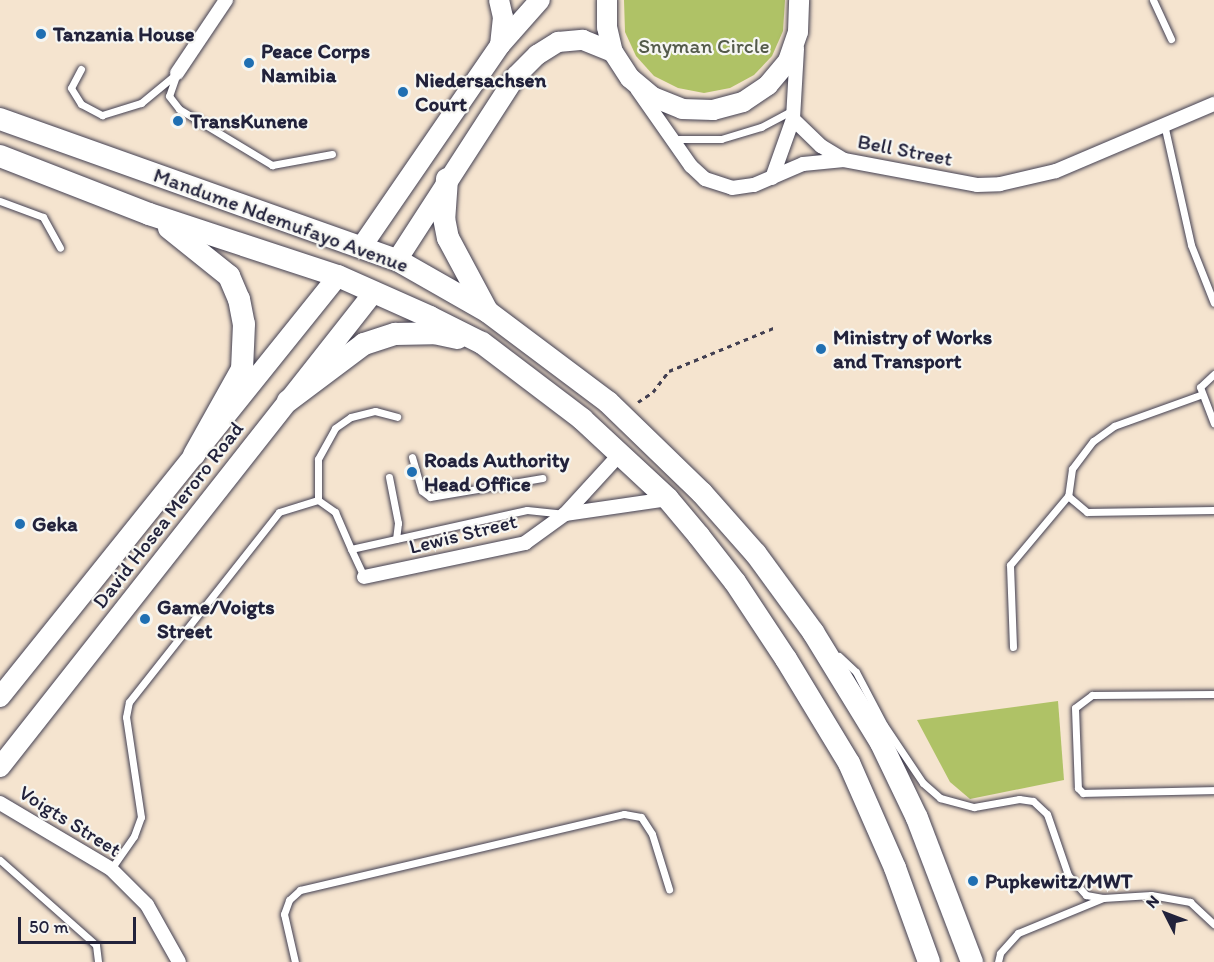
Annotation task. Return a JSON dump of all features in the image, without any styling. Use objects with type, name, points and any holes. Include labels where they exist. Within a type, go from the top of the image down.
[{"type":"main road","points":[[499,0],[503,17],[500,45]]},
{"type":"main road","points":[[338,276],[362,246],[500,45],[540,0]]},
{"type":"main road","points":[[607,0],[607,27],[613,52],[630,78],[653,98],[672,105],[713,110],[742,102],[768,86],[788,61],[798,32],[800,2]]},
{"type":"main road","points":[[374,292],[516,76],[537,55],[558,42],[583,40],[613,52]]},
{"type":"main road","name":"Mandume Ndemufayo Avenue","points":[[0,119],[397,260],[488,312],[572,373],[644,435],[756,554],[813,632],[891,765],[917,818],[972,962]]},
{"type":"main road","name":"Mandume Ndemufayo Avenue","points":[[0,156],[149,214],[338,276],[482,343],[525,373],[620,454],[668,499],[735,582],[849,763],[896,868],[929,962]]},
{"type":"main road","points":[[447,179],[444,218],[448,238],[488,312]]},
{"type":"main road","points":[[149,214],[191,242],[229,276],[243,315],[246,345],[242,369],[194,455]]},
{"type":"main road","name":"David Hosea Meroro Road","points":[[0,696],[338,276]]},
{"type":"main road","name":"David Hosea Meroro Road","points":[[0,767],[374,292]]},
{"type":"main road","points":[[288,401],[364,344],[395,334],[434,333],[482,343]]},
{"type":"street","points":[[177,73],[226,0]]},
{"type":"street","points":[[772,178],[793,114],[798,32]]},
{"type":"street","name":"Bell Street","points":[[630,78],[670,139],[705,179],[732,188],[772,178],[803,164],[844,160],[977,185],[1000,184],[1056,171],[1214,104]]},
{"type":"street","points":[[793,114],[821,146],[844,160]]},
{"type":"street","name":"Lewis Street","points":[[364,577],[525,543],[566,514],[620,454]]},
{"type":"street","name":"Lewis Street","points":[[566,514],[668,499]]},
{"type":"street","name":"Voigts Street","points":[[0,803],[111,869],[147,905],[179,962]]},
{"type":"lane","points":[[1153,0],[1170,39]]},
{"type":"lane","points":[[81,69],[72,88],[81,104],[102,115],[141,103],[177,73]]},
{"type":"lane","points":[[177,73],[169,96],[179,108],[272,165],[332,154]]},
{"type":"lane","points":[[670,139],[721,139],[793,114]]},
{"type":"lane","points":[[1164,124],[1191,244],[1214,303]]},
{"type":"lane","points":[[0,201],[43,217],[60,248]]},
{"type":"lane","points":[[1214,374],[1204,379],[1200,395],[1214,423]]},
{"type":"lane","points":[[1013,647],[1011,565],[1068,496],[1072,469],[1093,441],[1114,426],[1200,395]]},
{"type":"lane","points":[[318,500],[318,459],[335,428],[351,417],[375,411],[389,412],[397,417]]},
{"type":"lane","points":[[412,457],[422,491],[430,497],[542,478]]},
{"type":"lane","points":[[389,477],[398,523],[396,539]]},
{"type":"lane","points":[[1068,496],[1087,512],[1214,510]]},
{"type":"lane","points":[[318,500],[335,512],[364,577]]},
{"type":"lane","points":[[111,869],[134,836],[141,817],[126,717],[129,702],[279,512],[318,500]]},
{"type":"lane","points":[[351,549],[527,510],[566,514]]},
{"type":"lane","points":[[813,632],[856,672],[884,725],[923,783],[940,798],[974,807],[1019,799],[1032,801],[1047,814],[1068,875],[1086,895],[1103,898],[1151,896],[1190,902],[1214,924]]},
{"type":"lane","points":[[1214,694],[1092,695],[1075,708],[1078,788],[1083,792],[1214,790]]},
{"type":"lane","points":[[295,962],[284,914],[289,900],[300,890],[624,814],[641,817],[652,834],[669,889]]},
{"type":"lane","points":[[0,860],[96,945],[98,962]]},
{"type":"lane","points":[[998,962],[1000,953],[1018,933],[1103,898]]},
{"type":"path","points":[[638,402],[653,392],[669,371],[776,327]]},
{"type":"green space","name":"Snyman Circle","points":[[624,0],[785,0],[783,31],[772,56],[754,75],[730,88],[704,93],[678,88],[654,76],[636,56],[625,32]]},
{"type":"green space","points":[[1058,701],[1064,780],[970,799],[950,782],[917,720]]},
{"type":"place","name":"Tanzania House","points":[[41,34]]},
{"type":"place","name":"Peace Corps Namibia","points":[[249,63]]},
{"type":"place","name":"Niedersachsen Court","points":[[403,92]]},
{"type":"place","name":"TransKunene","points":[[178,121]]},
{"type":"place","name":"Ministry of Works and Transport","points":[[821,349]]},
{"type":"place","name":"Roads Authority Head Office","points":[[412,472]]},
{"type":"place","name":"Geka","points":[[20,524]]},
{"type":"place","name":"Game/Voigts Street","points":[[145,619]]},
{"type":"place","name":"Pupkewitz/MWT","points":[[973,881]]}]
